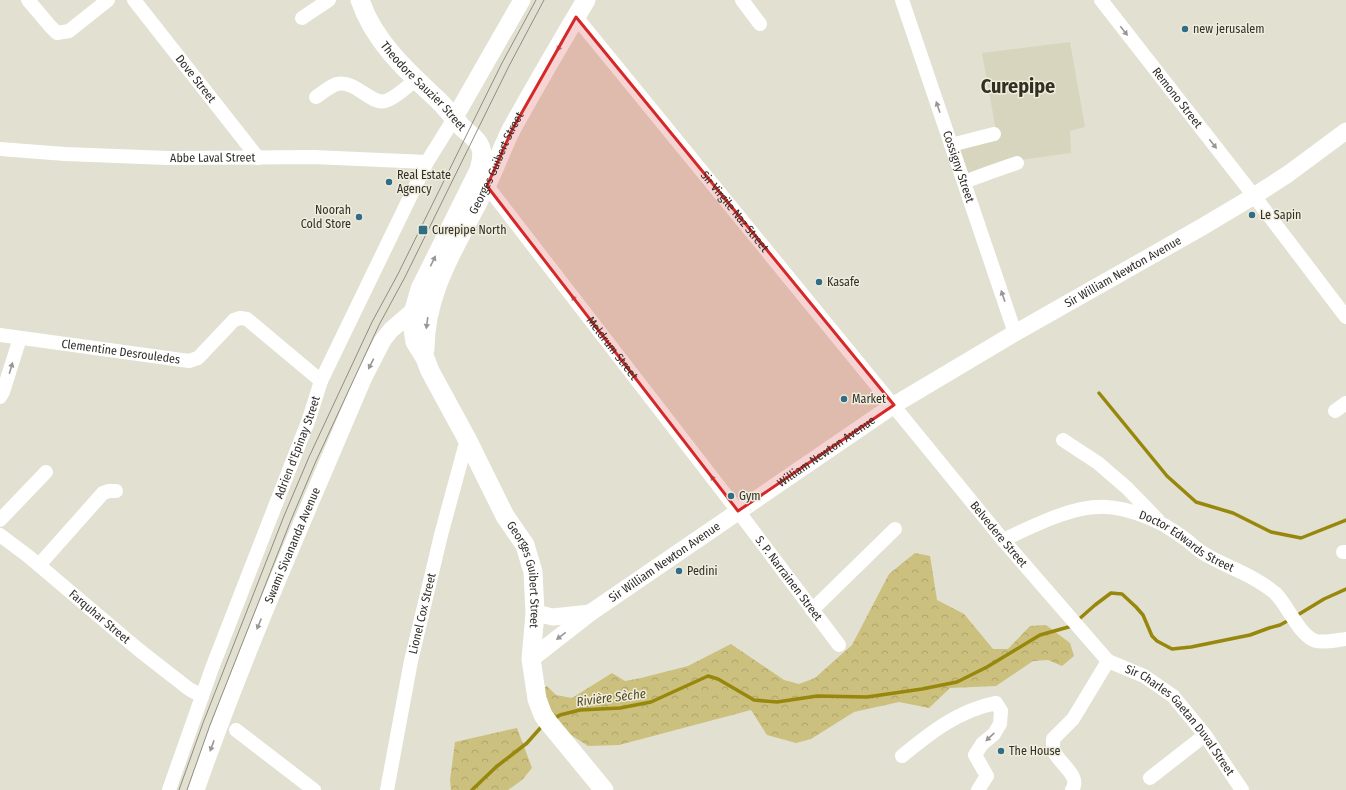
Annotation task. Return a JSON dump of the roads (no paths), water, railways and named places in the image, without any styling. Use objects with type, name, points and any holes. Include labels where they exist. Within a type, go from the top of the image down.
[{"type":"main road","name":"Theodore Sauzier Street","points":[[360,0],[377,35],[391,53],[415,80],[455,117],[460,125],[479,142],[482,148],[483,178]]},
{"type":"main road","name":"Georges Guibert Street","points":[[586,0],[512,130],[426,275],[414,310],[413,329],[415,342],[425,358],[436,385],[467,438],[506,516],[525,545],[533,572],[535,614],[531,659],[537,699],[543,715],[604,790]]},
{"type":"main road","name":"Georges Guibert Street","points":[[425,358],[427,319],[433,297],[442,272],[483,178]]},
{"type":"street","points":[[28,0],[57,33],[69,31],[108,0]]},
{"type":"street","name":"Dove Street","points":[[134,0],[258,158]]},
{"type":"street","points":[[302,18],[328,0]]},
{"type":"street","points":[[455,117],[522,0]]},
{"type":"street","points":[[742,0],[760,24]]},
{"type":"street","name":"Cossigny Street","points":[[902,0],[1015,333]]},
{"type":"street","name":"Remono Street","points":[[1100,0],[1254,196],[1346,317]]},
{"type":"street","name":"Sir Virgile Naz Street","points":[[576,17],[894,405]]},
{"type":"street","points":[[316,97],[336,84],[344,84],[350,85],[377,101],[384,102],[415,80]]},
{"type":"street","name":"Adrien d'Epinay Street","points":[[169,790],[202,696],[262,536],[309,419],[322,381],[427,162],[455,117]]},
{"type":"street","name":"Sir William Newton Avenue","points":[[894,405],[1015,333],[1254,196],[1288,174],[1346,131]]},
{"type":"street","points":[[951,145],[994,134]]},
{"type":"street","name":"Abbe Laval Street","points":[[0,149],[65,154],[168,158],[313,157],[427,162]]},
{"type":"street","points":[[964,182],[1017,163]]},
{"type":"street","name":"Meldrum Street","points":[[483,178],[738,511]]},
{"type":"street","name":"Swami Sivananda Avenue","points":[[196,790],[221,720],[263,613],[364,377],[383,340],[391,330],[427,297],[442,272]]},
{"type":"street","name":"Clementine Desrouledes","points":[[0,335],[189,361],[198,358],[234,320],[240,318],[248,319],[322,381]]},
{"type":"street","points":[[391,330],[406,334],[415,342]]},
{"type":"street","points":[[0,397],[3,392],[20,338]]},
{"type":"street","name":"William Newton Avenue","points":[[738,511],[894,405]]},
{"type":"street","name":"Belvedere Street","points":[[894,405],[1003,540],[1108,661]]},
{"type":"street","name":"Lionel Cox Street","points":[[387,790],[411,661],[441,535],[467,438]]},
{"type":"street","points":[[1063,440],[1104,468],[1127,488],[1163,525]]},
{"type":"street","points":[[0,520],[46,472]]},
{"type":"street","points":[[39,565],[103,493],[116,491]]},
{"type":"street","name":"Doctor Edwards Street","points":[[1003,540],[1044,521],[1084,509],[1106,507],[1128,510],[1163,525],[1188,540],[1201,552],[1265,584],[1277,595],[1308,636],[1316,641],[1346,639]]},
{"type":"street","name":"Sir William Newton Avenue","points":[[531,659],[590,613],[738,511]]},
{"type":"street","name":"S. P. Narrainen Street","points":[[738,511],[839,645]]},
{"type":"street","points":[[812,610],[895,529]]},
{"type":"street","name":"Farquhar Street","points":[[0,535],[39,565],[139,650],[189,689],[202,696]]},
{"type":"street","points":[[535,614],[553,617],[590,613]]},
{"type":"street","points":[[1072,790],[1074,787],[1074,778],[1053,749],[1053,739],[1073,719],[1108,661]]},
{"type":"street","name":"Sir Charles Gaetan Duval Street","points":[[1108,661],[1144,676],[1173,696],[1205,735],[1242,790]]},
{"type":"street","points":[[902,756],[939,727],[969,711],[996,703],[1001,711],[1000,724],[994,734],[982,744],[976,755],[987,776],[978,790]]},
{"type":"street","points":[[236,730],[314,790]]},
{"type":"street","points":[[1150,778],[1205,735]]},
{"type":"waterway","points":[[1099,393],[1167,476],[1196,502],[1233,513],[1271,532],[1301,538],[1346,520]]},
{"type":"waterway","points":[[1296,616],[1324,599],[1346,589]]},
{"type":"waterway","points":[[1078,620],[1111,593],[1122,594],[1143,615],[1152,636],[1157,641],[1172,649],[1191,647],[1250,635],[1280,625],[1291,619]]},
{"type":"waterway","name":"Rivière Sèche","points":[[554,719],[560,715],[580,710],[620,708],[651,702],[708,676],[718,679],[754,700],[777,702],[817,696],[867,697],[922,689],[957,682],[987,667],[1040,635],[1072,626]]},
{"type":"waterway","name":"Rivière Sèche","points":[[472,790],[496,767],[527,743],[543,725]]},
{"type":"tram line","points":[[179,790],[203,723],[284,516],[309,457],[372,322],[398,274],[502,63],[536,0]]},
{"type":"tram line","points":[[187,790],[210,725],[291,520],[316,461],[379,325],[405,277],[509,66],[544,0]]},
{"type":"place","name":"new jerusalem","points":[[1185,29]]},
{"type":"place","name":"Real Estate Agency","points":[[389,182]]},
{"type":"place","name":"Le Sapin","points":[[1252,215]]},
{"type":"place","name":"Noorah Cold Store","points":[[359,217]]},
{"type":"place","name":"Curepipe North","points":[[423,230]]},
{"type":"place","name":"Kasafe","points":[[819,282]]},
{"type":"place","name":"Market","points":[[844,399]]},
{"type":"place","name":"Gym","points":[[731,496]]},
{"type":"place","name":"Pedini","points":[[679,571]]},
{"type":"place","name":"The House","points":[[1001,751]]},
{"type":"district","name":"Curepipe","points":[[1018,86]]}]
